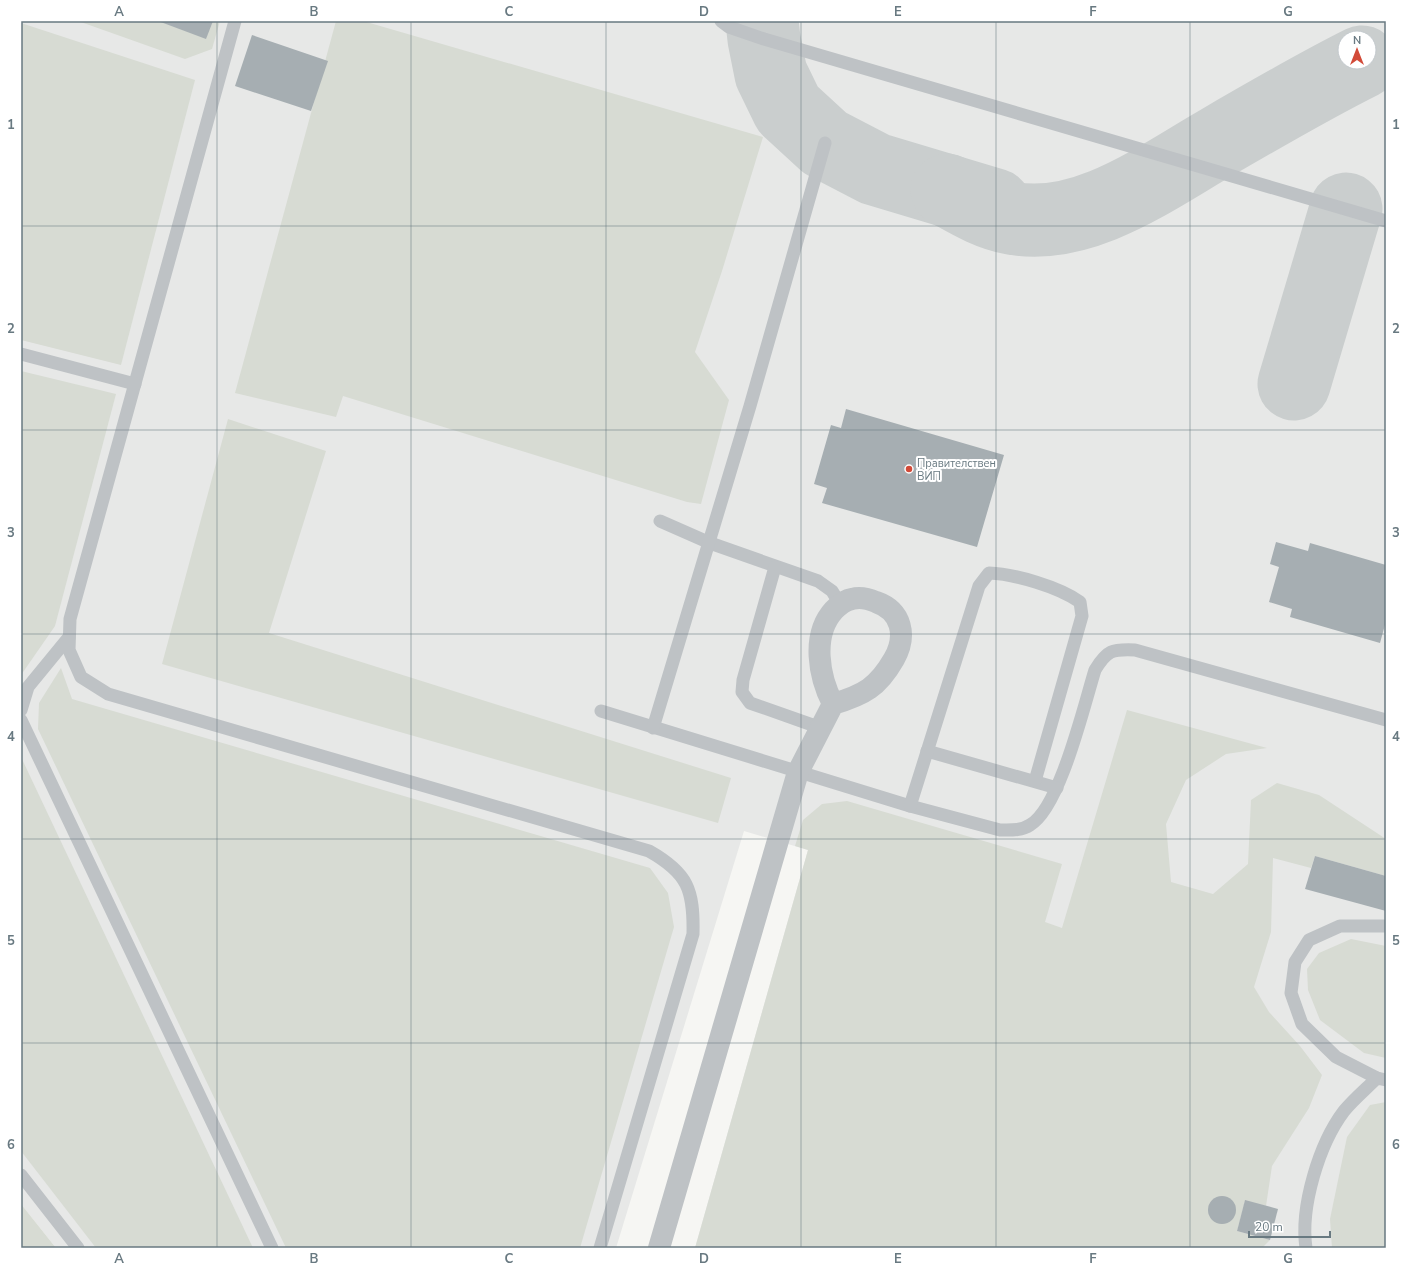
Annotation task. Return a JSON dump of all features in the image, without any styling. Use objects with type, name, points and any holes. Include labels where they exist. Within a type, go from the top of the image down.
[{"type":"street","points":[[659,1248],[798,772],[833,704],[852,699],[870,689],[885,675],[896,654],[900,640],[900,628],[896,615],[885,605],[869,599],[852,598],[840,604],[829,616],[822,631],[820,652],[826,691],[833,704]]},
{"type":"lane","points":[[235,21],[70,619],[69,650],[81,677],[108,694],[649,850],[669,862],[685,881],[694,908],[692,934],[600,1248]]},
{"type":"lane","points":[[721,21],[729,27],[764,39],[1386,221]]},
{"type":"lane","points":[[653,728],[710,543],[825,143]]},
{"type":"lane","points":[[21,354],[135,384]]},
{"type":"lane","points":[[660,521],[710,543],[818,581],[832,591],[840,604]]},
{"type":"lane","points":[[775,567],[742,680],[742,692],[750,702],[821,728]]},
{"type":"lane","points":[[910,806],[979,586],[989,573],[1005,574],[1068,593],[1080,602],[1082,616],[1035,782]]},
{"type":"lane","points":[[21,710],[28,687],[69,637]]},
{"type":"lane","points":[[601,711],[910,806],[1000,830],[1016,830],[1030,825],[1043,813],[1057,788],[1095,670],[1104,655],[1117,649],[1135,650],[1386,720]]},
{"type":"lane","points":[[21,720],[272,1248]]},
{"type":"lane","points":[[928,751],[1057,788]]},
{"type":"lane","points":[[1306,1248],[1304,1238],[1309,1192],[1321,1153],[1344,1112],[1381,1079],[1336,1057],[1302,1024],[1291,993],[1295,962],[1309,940],[1340,926],[1386,926]]},
{"type":"lane","points":[[21,1174],[78,1248]]},
{"type":"shaded area","points":[[21,21],[1386,21],[1386,1248],[695,1248],[808,850],[744,831],[616,1248],[56,1248],[21,1204]]},
{"type":"shaded area","points":[[78,21],[220,21],[212,49],[185,59]]},
{"type":"shaded area","points":[[336,21],[363,21],[763,137],[722,271],[695,352],[729,400],[701,504],[687,502],[343,396],[336,417],[235,393]]},
{"type":"shaded area","points":[[21,23],[195,80],[121,365],[21,340]]},
{"type":"shaded area","points":[[21,371],[116,394],[55,626],[21,675]]},
{"type":"shaded area","points":[[228,419],[326,451],[269,633],[731,778],[718,823],[162,664]]},
{"type":"shaded area","points":[[61,668],[72,699],[650,868],[668,893],[674,927],[580,1248],[286,1248],[38,729],[39,703]]},
{"type":"shaded area","points":[[1127,710],[1267,748],[1226,754],[1186,780],[1166,824],[1171,882],[1213,894],[1248,864],[1251,800],[1277,783],[1319,795],[1386,839],[1386,876],[1315,856],[1311,868],[1273,858],[1271,932],[1254,987],[1269,1012],[1300,1046],[1322,1075],[1309,1108],[1272,1166],[1266,1206],[1245,1201],[1237,1231],[1270,1240],[1262,1248],[695,1248],[808,850],[795,846],[803,820],[822,804],[847,801],[1062,864],[1045,922],[1062,928]]},
{"type":"shaded area","points":[[21,757],[253,1248],[96,1248],[21,1151]]},
{"type":"shaded area","points":[[1351,939],[1386,946],[1386,1058],[1364,1053],[1320,1020],[1308,990],[1307,969],[1319,953]]},
{"type":"shaded area","points":[[1386,1102],[1386,1248],[1332,1248],[1330,1219],[1347,1137],[1370,1105]]},
{"type":"shaded area","points":[[21,1204],[56,1248],[21,1248]]},
{"type":"building","points":[[158,21],[213,21],[206,39]]},
{"type":"building","points":[[252,35],[328,61],[311,111],[235,86]]},
{"type":"building","name":"Правителствен ВИП","points":[[846,409],[1004,455],[977,547],[822,503],[827,488],[814,484],[831,425],[841,428]]},
{"type":"building","points":[[1276,542],[1308,551],[1310,543],[1386,565],[1386,621],[1380,643],[1290,617],[1292,609],[1269,602],[1279,567],[1270,564]]},
{"type":"building","points":[[1315,856],[1386,876],[1386,911],[1305,889]]},
{"type":"building","points":[[1222,1196],[1232,1200],[1236,1210],[1232,1220],[1222,1224],[1212,1220],[1208,1210],[1212,1200]]},
{"type":"building","points":[[1245,1200],[1278,1209],[1270,1240],[1237,1231]]},
{"type":"taxiway","points":[[762,21],[771,74],[788,109],[825,143],[875,169],[995,205]]},
{"type":"taxiway","points":[[947,190],[970,203],[1002,216],[1011,218],[1038,220],[1065,217],[1092,209],[1144,185],[1288,101],[1346,70]]},
{"type":"taxiway","points":[[1294,384],[1346,209]]},
{"type":"place","name":"Правителствен ВИП","points":[[909,469]]}]
